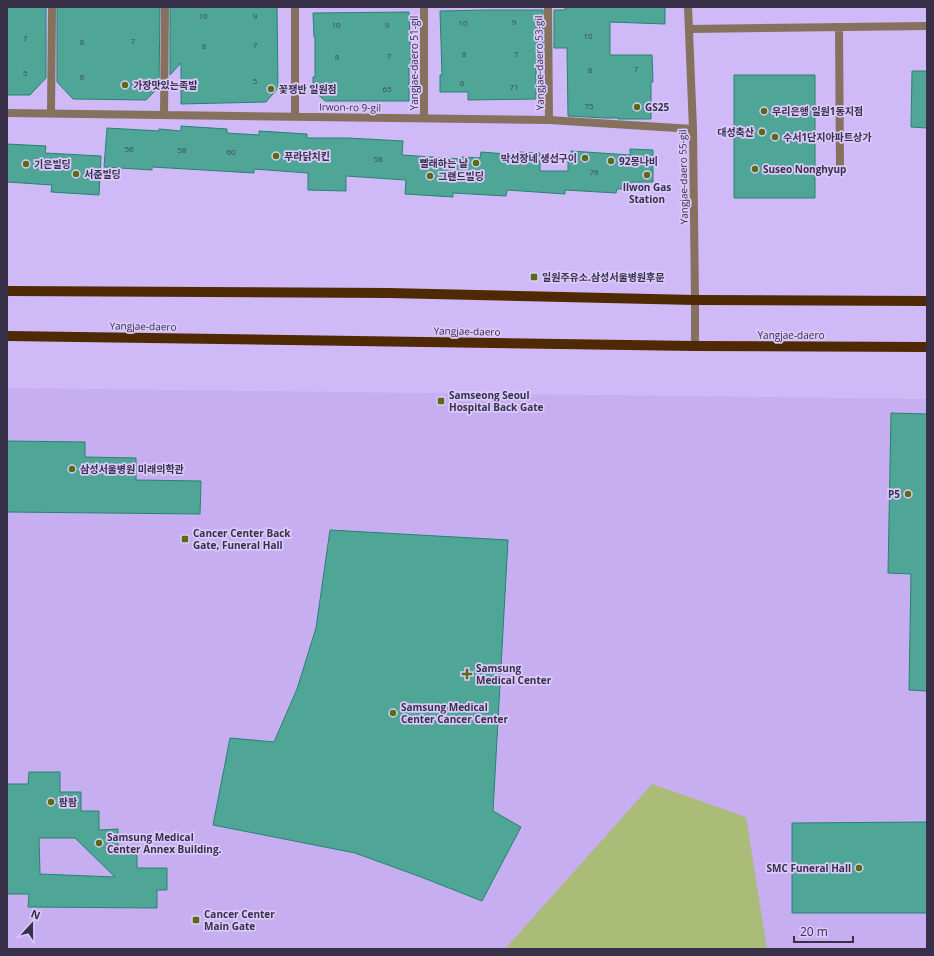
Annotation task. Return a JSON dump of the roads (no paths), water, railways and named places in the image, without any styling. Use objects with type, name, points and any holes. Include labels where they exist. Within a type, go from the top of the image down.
[{"type":"main road","points":[[7,291],[380,293],[695,300],[927,301]]},
{"type":"main road","name":"Yangjae-daero","points":[[7,336],[695,346],[927,347]]},
{"type":"street","points":[[51,113],[52,7]]},
{"type":"street","points":[[164,115],[165,7]]},
{"type":"street","points":[[295,7],[295,116]]},
{"type":"street","name":"Yangjae-daero 51-gil","points":[[424,7],[424,118]]},
{"type":"street","name":"Yangjae-daero 53-gil","points":[[548,7],[550,120]]},
{"type":"street","name":"Yangjae-daero 55-gil","points":[[688,7],[693,129],[695,346]]},
{"type":"street","points":[[689,29],[927,26]]},
{"type":"street","points":[[839,27],[840,168]]},
{"type":"street","name":"Irwon-ro 9-gil","points":[[7,113],[550,120],[693,129]]},
{"type":"place","name":"가장맛있는족발","points":[[125,85]]},
{"type":"place","name":"꽃쟁반 일원점","points":[[271,89]]},
{"type":"place","name":"GS25","points":[[637,107]]},
{"type":"place","name":"우리은행 일원1동지점","points":[[764,111]]},
{"type":"place","name":"대성축산","points":[[762,132]]},
{"type":"place","name":"수서1단지아파트상가","points":[[775,137]]},
{"type":"place","name":"푸라닭치킨","points":[[276,156]]},
{"type":"place","name":"박선장네 생선구이","points":[[585,158]]},
{"type":"place","name":"92몽나비","points":[[611,161]]},
{"type":"place","name":"빨래하는 날","points":[[476,163]]},
{"type":"place","name":"기은빌딩","points":[[26,164]]},
{"type":"place","name":"Suseo Nonghyup","points":[[755,169]]},
{"type":"place","name":"서준빌딩","points":[[76,174]]},
{"type":"place","name":"Ilwon Gas Station","points":[[647,175]]},
{"type":"place","name":"그랜드빌딩","points":[[430,176]]},
{"type":"place","name":"일원주유소.삼성서울병원후문","points":[[534,277]]},
{"type":"place","name":"Samseong Seoul Hospital Back Gate","points":[[441,401]]},
{"type":"place","name":"삼성서울병원 미래의학관","points":[[72,469]]},
{"type":"place","name":"P5","points":[[908,494]]},
{"type":"place","name":"Cancer Center Back Gate, Funeral Hall","points":[[185,539]]},
{"type":"place","name":"Samsung Medical Center","points":[[467,674]]},
{"type":"place","name":"Samsung Medical Center Cancer Center","points":[[393,713]]},
{"type":"place","name":"팜팜","points":[[51,802]]},
{"type":"place","name":"Samsung Medical Center Annex Building.","points":[[99,843]]},
{"type":"place","name":"SMC Funeral Hall","points":[[859,868]]},
{"type":"place","name":"Cancer Center Main Gate","points":[[196,920]]}]
